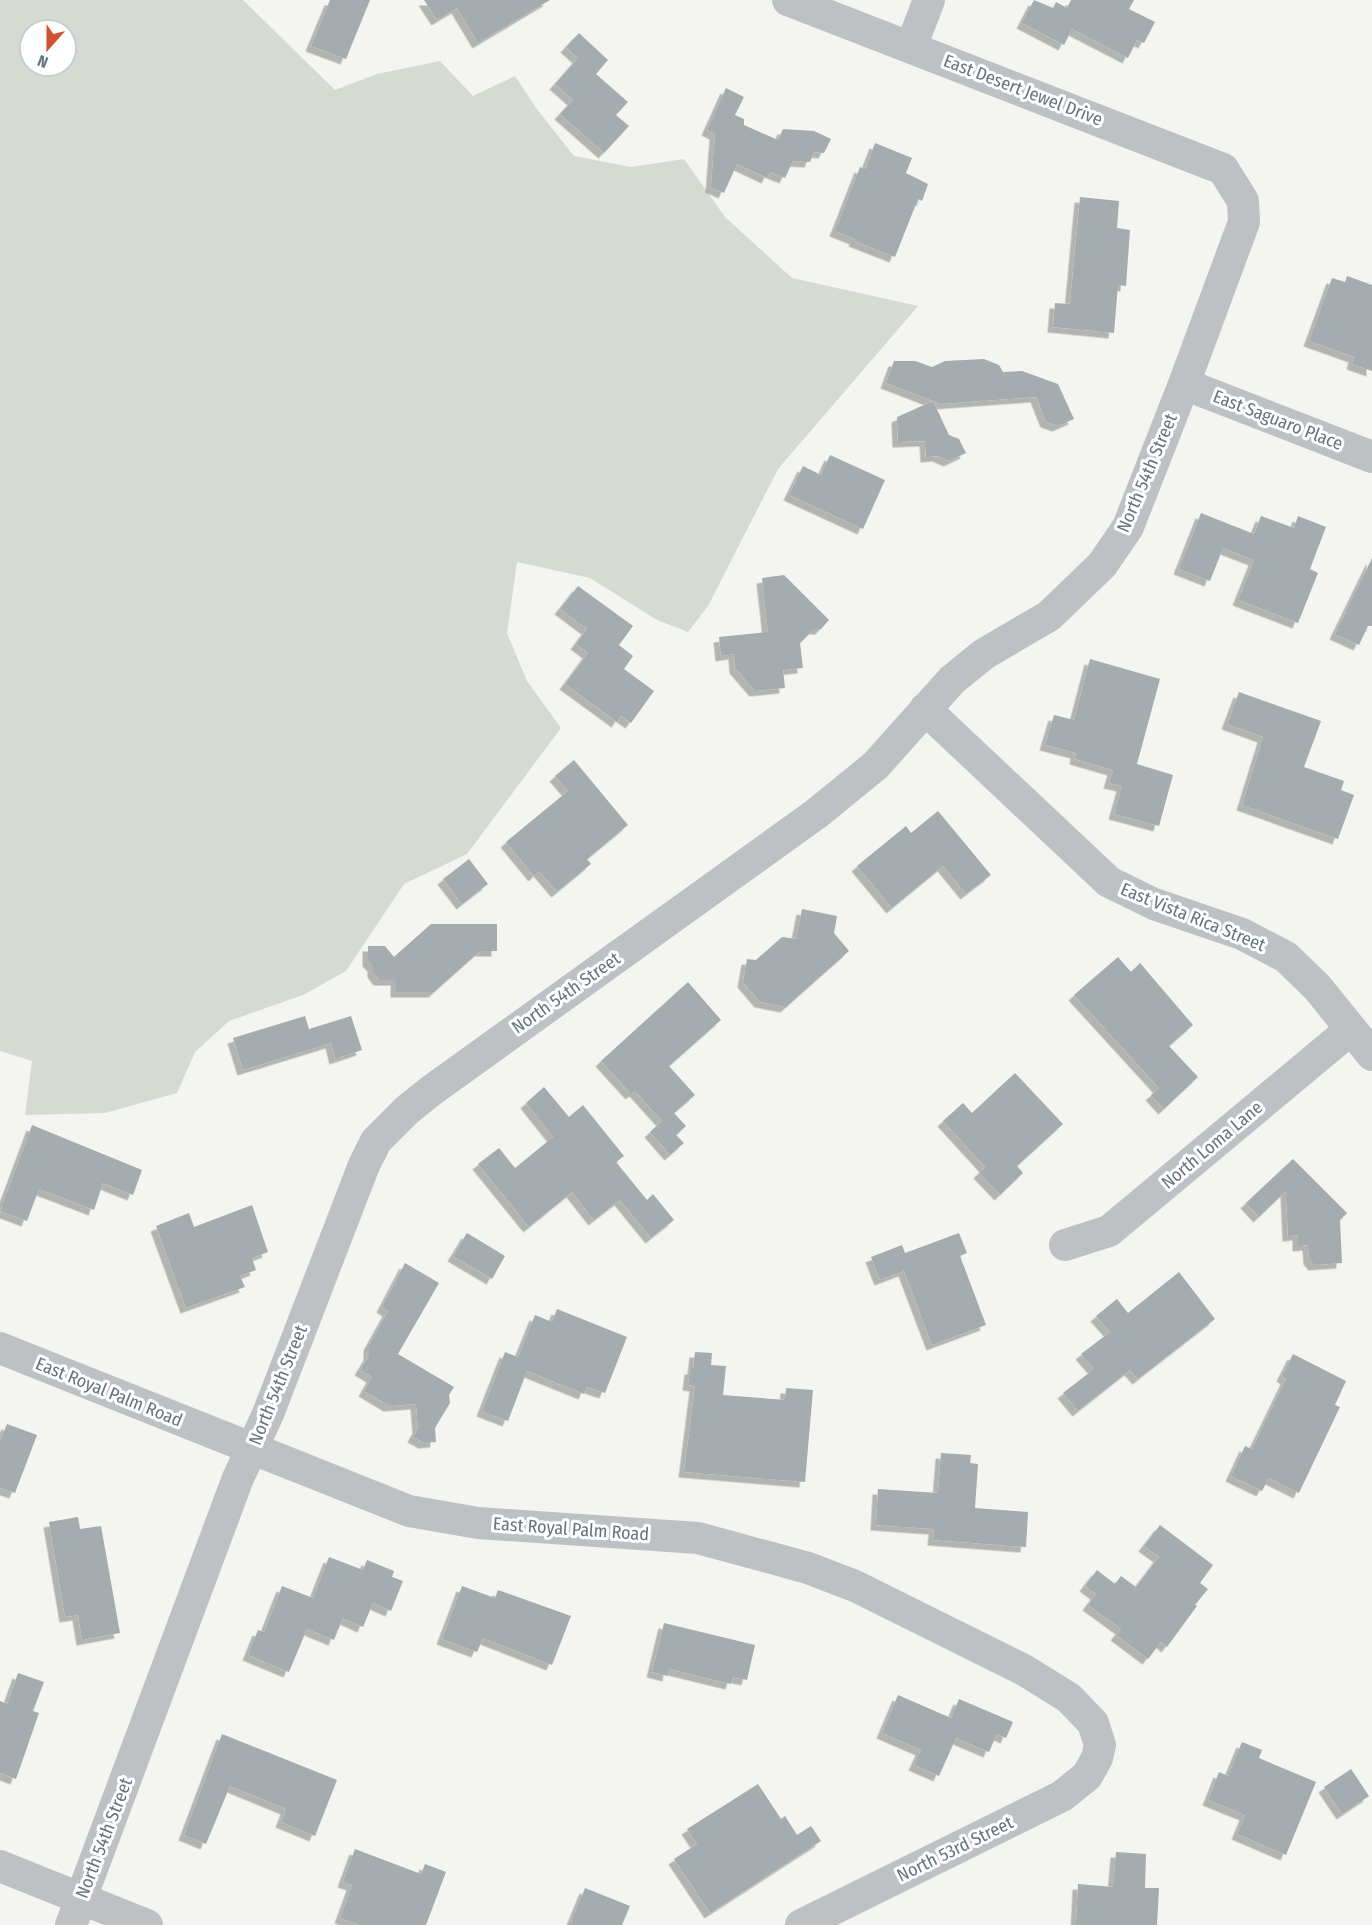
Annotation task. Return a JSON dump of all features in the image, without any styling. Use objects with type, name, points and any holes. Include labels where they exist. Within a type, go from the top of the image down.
[{"type":"street","name":"East Desert Jewel Drive","points":[[788,0],[1223,169],[1243,201]]},
{"type":"street","points":[[911,47],[929,0]]},
{"type":"street","name":"North 54th Street","points":[[76,1912],[238,1478],[272,1403],[357,1184],[376,1142],[407,1110],[432,1090],[816,814],[876,765],[952,680],[984,654],[1049,616],[1102,566],[1128,527],[1184,384],[1244,222],[1243,201]]},
{"type":"street","name":"East Saguaro Place","points":[[1184,384],[1372,457]]},
{"type":"street","name":"East Vista Rica Street","points":[[925,709],[1109,882],[1154,904],[1242,934],[1286,957],[1317,987],[1350,1030]]},
{"type":"street","points":[[1350,1030],[1372,1056]]},
{"type":"street","name":"North Loma Lane","points":[[1065,1245],[1109,1230],[1350,1030]]},
{"type":"street","name":"East Royal Palm Road","points":[[0,1348],[409,1511],[449,1520],[698,1538],[808,1569],[878,1596],[1024,1670],[1069,1698],[1093,1723],[1100,1745],[1097,1758]]},
{"type":"street","name":"North 53rd Street","points":[[801,1925],[1062,1796],[1088,1776],[1097,1758]]},
{"type":"street","points":[[0,1866],[76,1912],[147,1925]]},
{"type":"shaded area","points":[[0,0],[243,0],[335,90],[377,74],[440,61],[473,96],[515,76],[536,108],[574,156],[631,167],[684,159],[725,217],[792,278],[918,306],[778,469],[708,606],[688,632],[657,620],[590,578],[517,562],[507,633],[527,681],[561,728],[467,854],[404,884],[346,971],[303,995],[229,1021],[195,1052],[177,1093],[105,1113],[25,1115],[32,1061],[0,1051]]},
{"type":"building","points":[[330,0],[370,0],[346,59],[311,46]]},
{"type":"building","points":[[424,0],[550,0],[478,43],[457,8],[437,20]]},
{"type":"building","points":[[1034,0],[1053,8],[1056,2],[1067,8],[1071,0],[1134,0],[1129,9],[1155,22],[1144,43],[1137,40],[1128,58],[1072,29],[1064,45],[1022,23]]},
{"type":"building","points":[[579,33],[608,60],[596,74],[628,102],[616,115],[629,126],[604,153],[560,114],[573,100],[555,84],[578,58],[566,47]]},
{"type":"building","points":[[726,88],[744,97],[735,115],[744,119],[744,125],[778,140],[783,129],[814,131],[831,139],[824,153],[814,152],[810,162],[793,161],[785,178],[770,172],[767,178],[737,164],[724,193],[711,187],[715,134],[707,130]]},
{"type":"building","points":[[875,143],[912,158],[906,173],[928,184],[922,201],[918,199],[895,257],[835,231],[860,167],[865,169]]},
{"type":"building","points":[[1080,197],[1119,201],[1117,228],[1130,230],[1126,286],[1118,285],[1114,333],[1053,327],[1055,303],[1070,304]]},
{"type":"building","points":[[1347,276],[1372,285],[1372,371],[1352,364],[1354,357],[1309,341],[1332,278],[1345,282]]},
{"type":"building","points":[[984,359],[999,365],[1003,372],[1022,371],[1058,384],[1074,419],[1058,426],[1046,422],[1036,397],[940,404],[886,383],[894,361],[915,361],[932,367],[945,361]]},
{"type":"building","points":[[933,401],[949,435],[959,439],[966,453],[949,461],[938,456],[926,457],[925,441],[898,442],[897,417]]},
{"type":"building","points":[[830,455],[885,480],[863,529],[789,495],[803,466],[821,475]]},
{"type":"building","points":[[1201,513],[1254,534],[1261,516],[1294,528],[1298,516],[1326,527],[1310,569],[1318,573],[1298,623],[1238,600],[1254,560],[1223,548],[1210,581],[1179,569]]},
{"type":"building","points":[[1372,558],[1372,626],[1368,626],[1359,645],[1335,634]]},
{"type":"building","points":[[784,575],[829,620],[821,629],[814,629],[800,643],[803,668],[783,670],[785,688],[755,691],[735,668],[734,654],[721,656],[719,637],[768,632],[762,578]]},
{"type":"building","points":[[578,586],[633,626],[619,645],[633,656],[624,669],[654,691],[631,723],[621,716],[617,722],[565,684],[588,653],[576,644],[587,629],[560,609]]},
{"type":"building","points":[[1090,659],[1160,679],[1137,764],[1173,775],[1159,826],[1114,814],[1122,786],[1109,783],[1113,770],[1075,759],[1076,753],[1045,745],[1054,715],[1074,720]]},
{"type":"building","points":[[1239,692],[1321,721],[1304,767],[1344,781],[1341,790],[1354,795],[1338,839],[1242,805],[1263,737],[1227,724]]},
{"type":"building","points":[[574,760],[628,825],[587,859],[591,864],[557,892],[539,871],[534,876],[506,842],[568,791],[555,776]]},
{"type":"building","points":[[938,811],[991,875],[966,894],[943,866],[892,908],[857,866],[906,826],[911,833]]},
{"type":"building","points":[[469,859],[488,884],[462,904],[443,879]]},
{"type":"building","points":[[802,909],[837,916],[834,933],[849,951],[786,1007],[760,1002],[743,982],[747,959],[756,960],[782,937],[796,939]]},
{"type":"building","points":[[431,924],[497,924],[497,951],[480,951],[434,992],[396,992],[396,980],[379,980],[373,972],[373,966],[368,961],[368,946],[385,946],[394,957]]},
{"type":"building","points":[[1118,957],[1131,972],[1140,963],[1193,1025],[1169,1046],[1198,1077],[1164,1109],[1151,1095],[1159,1088],[1074,995]]},
{"type":"building","points":[[688,982],[721,1020],[669,1066],[695,1095],[674,1113],[686,1126],[676,1135],[684,1143],[670,1155],[650,1132],[662,1121],[635,1091],[631,1094],[601,1061]]},
{"type":"building","points":[[305,1016],[309,1029],[351,1016],[362,1050],[335,1059],[331,1043],[243,1070],[233,1038]]},
{"type":"building","points":[[1015,1073],[1063,1124],[1017,1166],[1023,1173],[1000,1195],[979,1173],[985,1167],[943,1121],[963,1103],[972,1113]]},
{"type":"building","points":[[544,1087],[569,1117],[583,1105],[624,1156],[616,1162],[647,1200],[653,1194],[674,1220],[651,1238],[620,1200],[594,1220],[572,1192],[529,1227],[478,1164],[499,1148],[515,1168],[553,1137],[526,1103]]},
{"type":"building","points":[[32,1125],[142,1170],[133,1195],[103,1183],[94,1210],[39,1189],[27,1221],[0,1211]]},
{"type":"building","points":[[1293,1159],[1347,1213],[1340,1220],[1342,1263],[1314,1265],[1309,1259],[1308,1245],[1298,1246],[1298,1235],[1288,1236],[1286,1191],[1259,1217],[1246,1203]]},
{"type":"building","points":[[252,1205],[268,1252],[252,1258],[256,1270],[240,1276],[245,1287],[186,1308],[156,1226],[189,1213],[194,1227]]},
{"type":"building","points":[[467,1233],[505,1256],[492,1279],[453,1256]]},
{"type":"building","points":[[959,1233],[967,1253],[960,1256],[986,1325],[932,1345],[904,1271],[880,1280],[871,1257],[902,1245],[905,1253]]},
{"type":"building","points":[[405,1263],[439,1283],[398,1354],[454,1387],[449,1395],[450,1403],[435,1428],[436,1442],[424,1443],[413,1437],[418,1428],[416,1404],[389,1406],[364,1391],[372,1377],[360,1370],[369,1355],[369,1345],[388,1311],[382,1307]]},
{"type":"building","points":[[1179,1272],[1215,1319],[1138,1379],[1130,1370],[1078,1411],[1063,1393],[1094,1369],[1081,1354],[1110,1332],[1096,1316],[1117,1299],[1128,1313]]},
{"type":"building","points":[[557,1309],[627,1337],[605,1393],[587,1387],[584,1394],[527,1371],[508,1421],[482,1411],[505,1352],[518,1357],[535,1315],[552,1322]]},
{"type":"building","points":[[695,1352],[712,1353],[711,1365],[726,1366],[723,1395],[785,1400],[786,1388],[813,1390],[805,1482],[684,1472],[695,1386],[688,1385]]},
{"type":"building","points":[[1293,1354],[1346,1381],[1335,1405],[1340,1407],[1299,1493],[1269,1478],[1262,1491],[1231,1476],[1245,1446],[1252,1449],[1286,1379],[1282,1376]]},
{"type":"building","points":[[7,1424],[37,1435],[15,1493],[0,1488],[0,1441]]},
{"type":"building","points":[[941,1453],[971,1455],[970,1463],[978,1464],[975,1508],[1028,1512],[1026,1547],[933,1540],[934,1529],[876,1525],[878,1489],[938,1493]]},
{"type":"building","points":[[78,1517],[80,1529],[101,1526],[120,1633],[82,1640],[78,1615],[65,1617],[49,1522]]},
{"type":"building","points":[[1160,1525],[1213,1565],[1200,1583],[1208,1589],[1195,1605],[1197,1606],[1167,1647],[1161,1642],[1148,1659],[1116,1635],[1121,1629],[1088,1605],[1096,1594],[1085,1586],[1097,1570],[1115,1584],[1121,1576],[1136,1587],[1159,1557],[1144,1546]]},
{"type":"building","points":[[329,1557],[363,1570],[367,1560],[394,1571],[392,1577],[403,1581],[391,1611],[373,1603],[363,1627],[343,1618],[334,1640],[307,1629],[289,1672],[248,1655],[258,1630],[264,1632],[282,1586],[313,1598]]},
{"type":"building","points":[[462,1586],[495,1598],[498,1590],[571,1616],[552,1665],[483,1638],[477,1652],[442,1639]]},
{"type":"building","points":[[664,1623],[755,1645],[747,1680],[733,1677],[731,1684],[669,1669],[668,1676],[652,1672]]},
{"type":"building","points":[[18,1673],[44,1682],[33,1711],[39,1713],[16,1779],[0,1773],[0,1701],[7,1704]]},
{"type":"building","points":[[898,1695],[951,1718],[959,1699],[1013,1722],[1006,1738],[997,1734],[989,1752],[956,1738],[939,1776],[914,1765],[921,1750],[882,1733]]},
{"type":"building","points":[[222,1734],[337,1780],[315,1836],[281,1822],[286,1809],[230,1786],[206,1844],[184,1835]]},
{"type":"building","points":[[1242,1742],[1262,1750],[1259,1758],[1316,1782],[1286,1855],[1237,1834],[1245,1815],[1208,1800],[1219,1772],[1228,1776]]},
{"type":"building","points":[[1351,1769],[1369,1796],[1342,1814],[1324,1787]]},
{"type":"building","points":[[758,1784],[781,1819],[785,1816],[797,1835],[811,1826],[821,1841],[710,1913],[674,1859],[697,1844],[687,1829]]},
{"type":"building","points":[[355,1849],[421,1874],[425,1864],[446,1872],[426,1925],[359,1925],[340,1918],[352,1885],[343,1882]]},
{"type":"building","points":[[1116,1852],[1146,1854],[1145,1888],[1159,1888],[1157,1925],[1076,1925],[1078,1884],[1113,1887]]},
{"type":"building","points":[[585,1888],[630,1906],[622,1925],[570,1925]]}]
